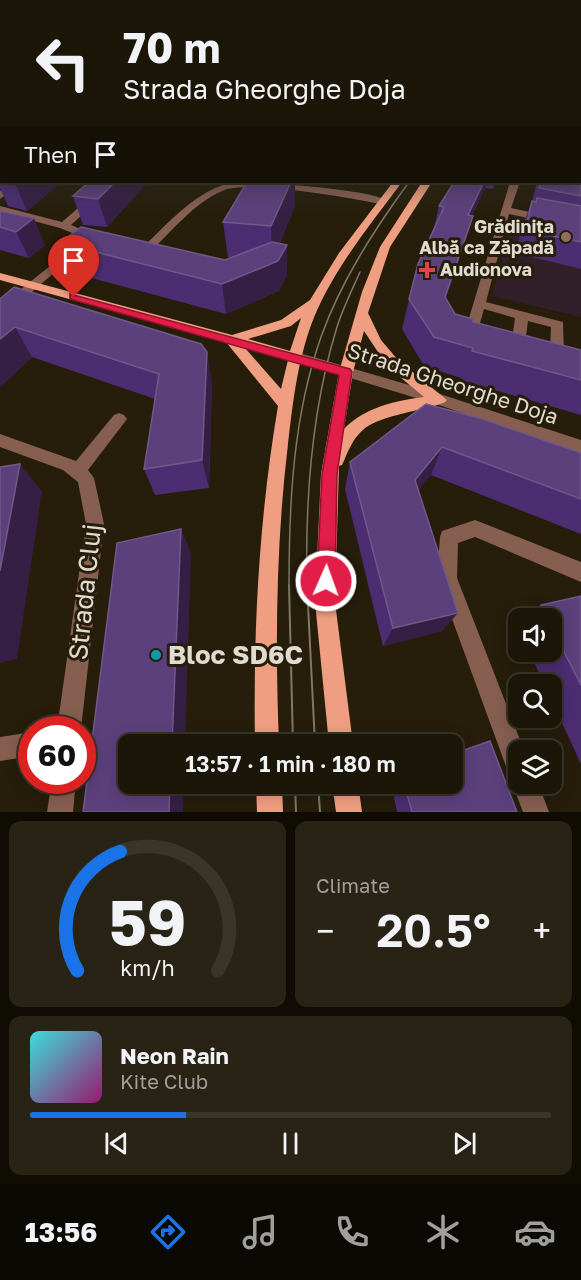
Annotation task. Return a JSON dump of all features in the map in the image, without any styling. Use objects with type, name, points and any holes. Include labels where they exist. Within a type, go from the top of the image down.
[{"type":"main road","points":[[267,734],[267,582],[275,486],[286,405],[296,357],[314,303],[337,262],[396,183]]},
{"type":"main road","points":[[340,734],[326,602],[329,474],[346,372],[362,313],[386,247],[426,183]]},
{"type":"main road","name":"Strada Gheorghe Doja","points":[[0,276],[296,357]]},
{"type":"main road","points":[[286,405],[231,340],[286,323],[314,303]]},
{"type":"main road","points":[[362,313],[371,339],[382,354],[411,381],[440,400]]},
{"type":"main road","points":[[329,474],[349,434],[366,418],[392,408],[440,400]]},
{"type":"main road","points":[[269,794],[270,812]]},
{"type":"main road","points":[[347,794],[349,812]]},
{"type":"street","points":[[0,196],[17,183]]},
{"type":"street","points":[[64,226],[111,183]]},
{"type":"street","points":[[470,338],[515,183]]},
{"type":"street","points":[[146,251],[209,195],[223,186],[304,187],[382,201]]},
{"type":"street","points":[[0,209],[64,226],[95,238],[0,313]]},
{"type":"street","points":[[505,210],[581,226]]},
{"type":"street","points":[[478,304],[522,316]]},
{"type":"street","name":"Strada Gheorghe Doja","points":[[296,357],[440,400],[581,447]]},
{"type":"street","points":[[0,440],[78,471],[119,419]]},
{"type":"street","name":"Strada Cluj","points":[[71,716],[95,524],[86,478],[78,471]]},
{"type":"street","points":[[508,740],[447,578],[449,537],[475,528],[581,572]]},
{"type":"street","points":[[0,749],[18,746]]},
{"type":"street","points":[[60,812],[62,794]]},
{"type":"street","points":[[529,794],[536,812]]},
{"type":"shaded area","points":[[513,215],[581,229],[581,317],[492,296]]},
{"type":"building","points":[[88,183],[114,183],[98,199],[73,196]]},
{"type":"building","points":[[246,183],[291,183],[271,226],[223,222]]},
{"type":"building","points":[[453,183],[484,183],[468,215],[473,216],[445,297],[455,314],[473,319],[473,322],[581,350],[581,380],[472,351],[473,348],[434,337],[409,299],[418,264],[444,207],[439,206]]},
{"type":"building","points":[[541,183],[581,183],[581,196],[539,188]]},
{"type":"building","points":[[537,198],[581,206],[581,242],[525,230],[532,201],[536,202]]},
{"type":"building","points":[[0,211],[34,218],[16,232],[0,227]]},
{"type":"building","points":[[81,227],[225,260],[272,242],[287,245],[278,261],[222,284],[60,243]]},
{"type":"building","points":[[14,287],[201,344],[207,352],[202,460],[144,469],[159,374],[15,327],[0,339],[0,299]]},
{"type":"building","points":[[426,404],[483,419],[581,453],[581,499],[442,447],[415,480],[458,613],[393,628],[350,462]]},
{"type":"building","points":[[20,464],[0,571],[0,467]]},
{"type":"building","name":"Bloc SD6C","points":[[181,529],[172,734],[118,734],[118,794],[170,794],[169,812],[83,812],[85,794],[96,794],[95,716],[117,543]]},
{"type":"building","points":[[581,596],[581,685],[562,648],[562,608],[542,608],[541,605]]},
{"type":"building","points":[[490,741],[508,788],[508,794],[510,794],[517,812],[412,812],[407,794],[463,794],[463,750]]},
{"type":"tram line","points":[[289,585],[294,460],[304,398],[312,367],[329,316],[348,276],[371,237],[408,183]]},
{"type":"tram line","points":[[307,585],[309,488],[321,391],[337,327],[360,272]]},
{"type":"tram line","points":[[289,585],[293,734]]},
{"type":"tram line","points":[[307,585],[314,734]]},
{"type":"tram line","points":[[295,794],[296,812]]},
{"type":"tram line","points":[[319,794],[320,812]]},
{"type":"place","name":"Grădinița Albă ca Zăpadă","points":[[566,237]]},
{"type":"place","name":"Audionova","points":[[427,270]]},
{"type":"place","name":"Bloc SD6C","points":[[156,655]]},
{"type":"route","points":[[74,297],[346,372],[329,474],[326,581]]}]
